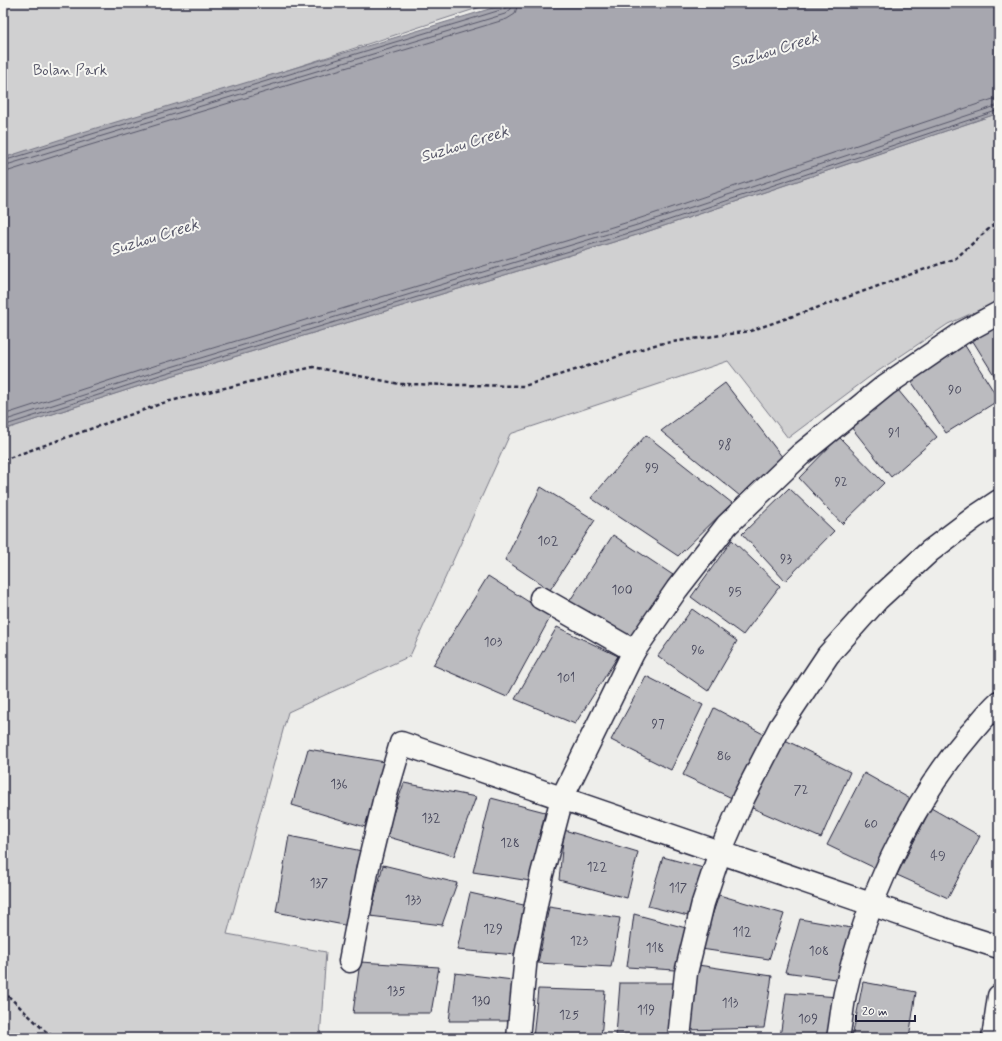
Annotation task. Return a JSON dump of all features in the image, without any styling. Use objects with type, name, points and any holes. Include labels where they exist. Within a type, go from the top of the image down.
[{"type":"street","points":[[518,1038],[526,956],[542,874],[562,798],[634,651],[677,589],[727,526],[800,455],[886,386],[962,334],[999,313]]},
{"type":"street","points":[[679,1038],[686,973],[703,903],[720,852],[744,797],[780,727],[828,655],[878,599],[930,551],[999,501]]},
{"type":"street","points":[[541,598],[634,651]]},
{"type":"street","points":[[838,1038],[845,993],[857,948],[872,904],[898,846],[925,796],[951,756],[990,710],[999,702]]},
{"type":"street","points":[[350,961],[368,867],[384,800],[402,743],[999,947]]},
{"type":"street","points":[[993,1038],[999,996]]},
{"type":"path","points":[[3,460],[166,402],[313,367],[400,384],[524,386],[658,344],[750,331],[845,298],[956,258],[999,220]]},
{"type":"path","points":[[3,991],[54,1038]]},
{"type":"green space","name":"Bolan Park","points":[[3,3],[493,3],[3,163]]},
{"type":"green space","points":[[999,113],[999,301],[948,324],[868,378],[788,438],[728,361],[510,434],[410,656],[288,712],[227,934],[326,952],[320,1038],[3,1038],[3,430],[161,379],[640,234]]},
{"type":"water","name":"Suzhou Creek","points":[[509,3],[999,3],[999,113],[640,234],[161,379],[3,430],[3,158],[83,132]]},
{"type":"building","points":[[999,324],[999,383],[971,338]]},
{"type":"building","points":[[964,344],[999,400],[946,433],[911,381]]},
{"type":"building","points":[[725,383],[783,458],[740,496],[661,431]]},
{"type":"building","points":[[898,390],[937,437],[891,477],[851,427]]},
{"type":"building","points":[[646,435],[732,503],[678,556],[591,498]]},
{"type":"building","points":[[839,437],[884,483],[842,524],[799,478]]},
{"type":"building","points":[[541,487],[595,520],[550,590],[505,560]]},
{"type":"building","points":[[789,488],[834,531],[785,581],[742,534]]},
{"type":"building","points":[[613,535],[676,577],[632,640],[569,602]]},
{"type":"building","points":[[732,540],[780,586],[743,635],[691,597]]},
{"type":"building","points":[[488,576],[551,616],[507,697],[433,665]]},
{"type":"building","points":[[692,609],[737,641],[708,691],[658,656]]},
{"type":"building","points":[[557,627],[618,656],[575,724],[515,699]]},
{"type":"building","points":[[646,676],[703,705],[671,770],[611,740]]},
{"type":"building","points":[[714,708],[767,736],[734,799],[683,775]]},
{"type":"building","points":[[783,739],[850,772],[821,838],[750,807]]},
{"type":"building","points":[[308,749],[385,762],[365,827],[292,805]]},
{"type":"building","points":[[864,773],[914,801],[879,870],[827,845]]},
{"type":"building","points":[[404,783],[476,797],[454,856],[385,836]]},
{"type":"building","points":[[491,798],[545,812],[530,881],[473,872]]},
{"type":"building","points":[[931,808],[980,836],[948,898],[897,875]]},
{"type":"building","points":[[564,830],[638,852],[627,898],[559,880]]},
{"type":"building","points":[[289,836],[362,851],[349,926],[276,912]]},
{"type":"building","points":[[663,857],[707,869],[692,917],[648,906]]},
{"type":"building","points":[[383,865],[457,883],[442,925],[370,916]]},
{"type":"building","points":[[470,893],[528,906],[517,955],[457,950]]},
{"type":"building","points":[[719,895],[784,914],[769,959],[701,949]]},
{"type":"building","points":[[549,907],[620,918],[611,967],[538,963]]},
{"type":"building","points":[[634,914],[686,928],[675,970],[627,967]]},
{"type":"building","points":[[800,919],[851,928],[842,980],[785,972]]},
{"type":"building","points":[[360,962],[439,967],[431,1013],[353,1013]]},
{"type":"building","points":[[698,965],[772,976],[764,1028],[686,1030]]},
{"type":"building","points":[[455,973],[513,980],[511,1021],[449,1021]]},
{"type":"building","points":[[863,982],[916,992],[909,1038],[852,1038]]},
{"type":"building","points":[[620,983],[677,983],[670,1034],[616,1035]]},
{"type":"building","points":[[538,989],[605,991],[601,1038],[533,1038]]},
{"type":"building","points":[[786,993],[838,997],[831,1038],[780,1038]]}]
